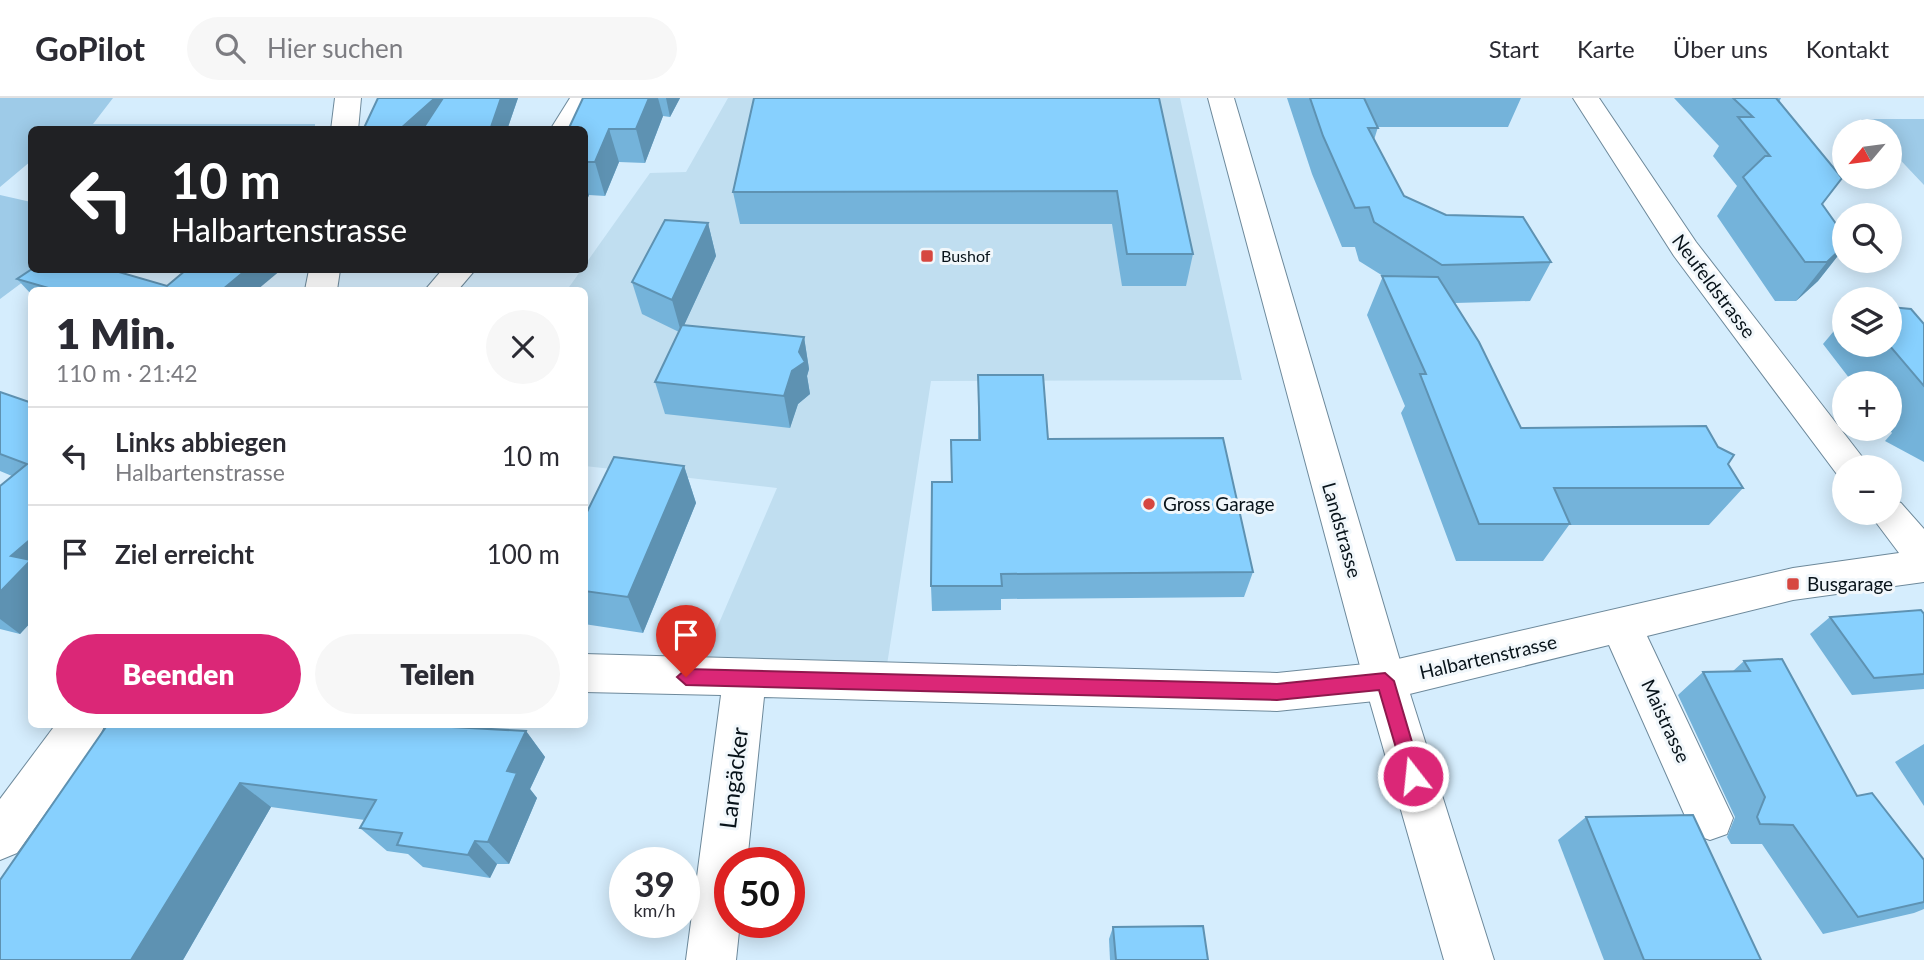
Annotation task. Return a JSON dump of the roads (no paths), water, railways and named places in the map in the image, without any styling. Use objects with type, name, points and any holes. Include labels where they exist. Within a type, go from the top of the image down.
[{"type":"street","points":[[344,126],[348,98]]},
{"type":"street","points":[[566,126],[583,98]]},
{"type":"street","name":"Landstrasse","points":[[1221,98],[1385,681],[1469,960]]},
{"type":"street","name":"Neufeldstrasse","points":[[1586,98],[1685,249],[1843,455]]},
{"type":"street","points":[[444,287],[456,273]]},
{"type":"street","points":[[1898,525],[1924,556]]},
{"type":"street","name":"Halbartenstrasse","points":[[588,673],[1277,692],[1385,681],[1793,584],[1924,566]]},
{"type":"street","name":"Maistrasse","points":[[1621,625],[1710,818]]},
{"type":"street","name":"Langäcker","points":[[710,960],[745,678]]},
{"type":"street","points":[[0,837],[80,728]]},
{"type":"place","name":"Bushof","points":[[927,256]]},
{"type":"place","name":"Gross Garage","points":[[1149,504]]},
{"type":"place","name":"Busgarage","points":[[1793,584]]}]
